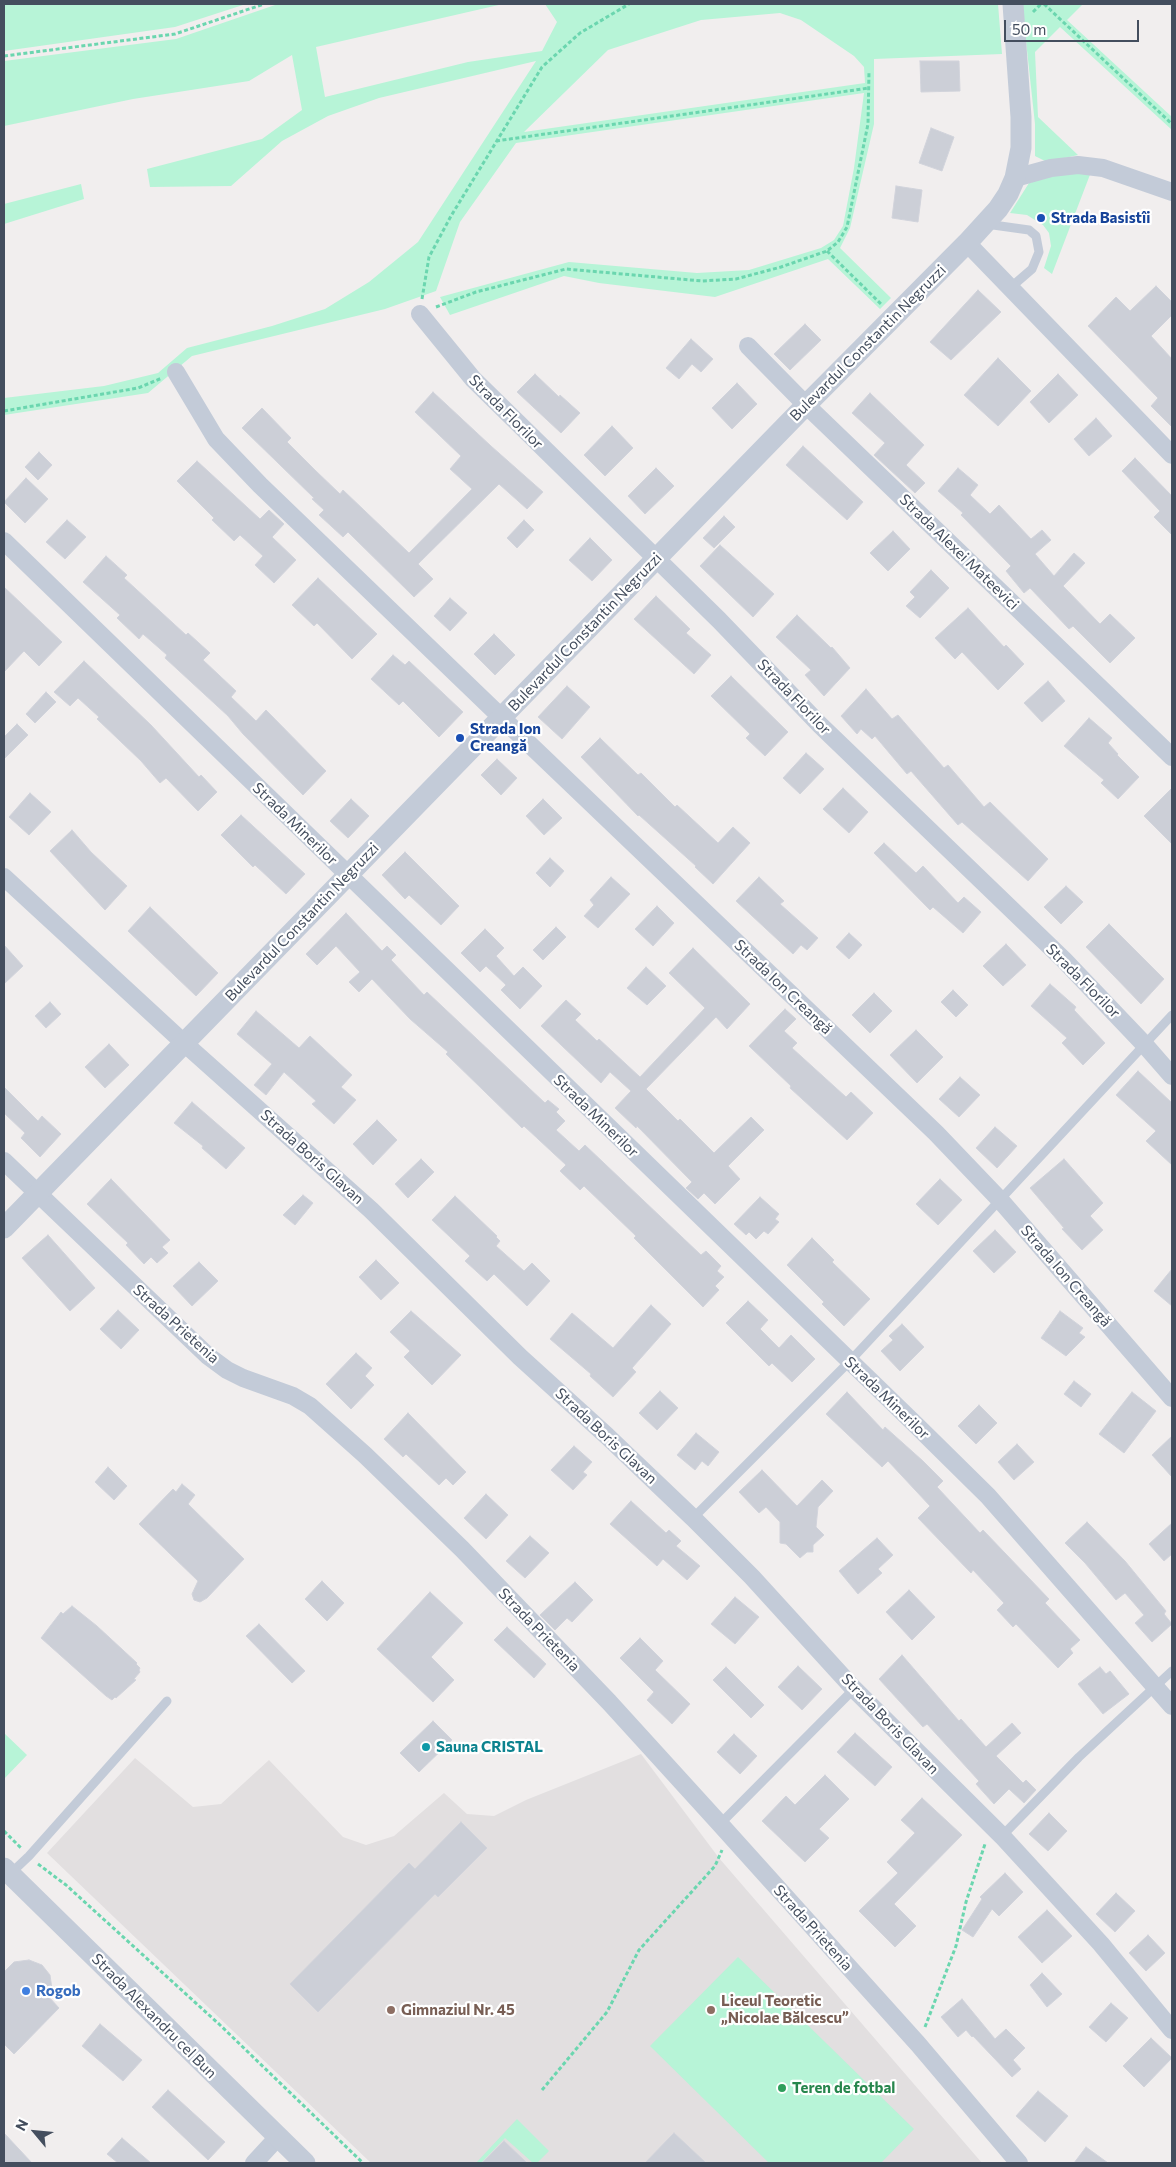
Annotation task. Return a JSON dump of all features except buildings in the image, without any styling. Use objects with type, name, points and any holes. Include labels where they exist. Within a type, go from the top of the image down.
[{"type":"street","name":"Bulevardul Constantin Negruzzi","points":[[4,1228],[806,405],[986,224],[1008,194],[1016,178],[1021,148],[1021,117],[1013,4]]},
{"type":"street","points":[[1016,178],[1051,168],[1078,165],[1103,168],[1172,192]]},
{"type":"street","points":[[966,244],[1172,455]]},
{"type":"street","name":"Strada Florilor","points":[[420,314],[473,380],[719,620],[827,732],[1064,960],[1172,1076]]},
{"type":"street","name":"Strada Alexei Mateevici","points":[[748,346],[806,405],[1172,757]]},
{"type":"street","name":"Strada Ion Creangă","points":[[176,372],[216,439],[260,485],[936,1133],[1001,1201],[1172,1398]]},
{"type":"street","name":"Strada Minerilor","points":[[4,542],[988,1496],[1172,1706]]},
{"type":"street","name":"Strada Boris Glavan","points":[[4,877],[184,1043],[371,1210],[520,1357],[693,1518],[752,1577],[854,1689],[997,1831],[1101,1944],[1172,2030]]},
{"type":"street","name":"Strada Prietenia","points":[[4,1161],[208,1356],[242,1378],[293,1396],[310,1406],[462,1549],[609,1702],[720,1824],[918,2044],[1019,2163]]},
{"type":"street","name":"Strada Alexandru cel Bun","points":[[7,1871],[305,2163]]},
{"type":"street","points":[[254,2163],[278,2137]]},
{"type":"lane","points":[[986,224],[1029,230],[1036,236],[1039,252],[1032,269],[1010,288]]},
{"type":"lane","points":[[693,1518],[850,1361],[1001,1201],[1172,1015]]},
{"type":"lane","points":[[997,1831],[1157,1688],[1172,1671]]},
{"type":"lane","points":[[720,1824],[854,1689]]},
{"type":"lane","points":[[7,1871],[29,1856],[167,1701]]},
{"type":"path","points":[[4,56],[175,34],[264,4]]},
{"type":"path","points":[[420,314],[429,257],[451,216],[542,68],[580,33],[629,4]]},
{"type":"path","points":[[1044,4],[1172,124]]},
{"type":"path","points":[[420,314],[476,292],[566,268],[702,280],[736,279],[781,267],[827,251],[838,242],[847,227],[868,124],[869,70]]},
{"type":"path","points":[[496,141],[869,88]]},
{"type":"path","points":[[827,251],[894,316]]},
{"type":"path","points":[[4,411],[138,388],[176,372]]},
{"type":"path","points":[[542,2090],[607,2012],[639,1950],[715,1866],[723,1846],[720,1824]]},
{"type":"path","points":[[4,1831],[29,1856],[66,1885],[213,2018],[363,2163]]},
{"type":"path","points":[[918,2044],[956,1946],[978,1863],[997,1831]]},
{"type":"shaded area","name":"Gimnaziul Nr. 45","points":[[641,1754],[719,1858],[982,2163],[371,2163],[47,1853],[135,1758],[193,1807],[221,1804],[269,1760],[343,1837],[366,1845],[394,1836],[444,1793],[467,1814],[494,1816],[526,1800]]},
{"type":"green space","points":[[4,4],[246,4],[175,27],[4,51]]},
{"type":"green space","points":[[278,4],[503,4],[316,47],[325,97],[468,62],[542,51],[557,22],[545,4],[998,4],[1002,54],[874,59],[874,124],[850,228],[840,248],[891,298],[880,309],[828,259],[715,297],[599,283],[564,276],[450,315],[440,297],[569,262],[697,273],[749,270],[821,248],[834,240],[843,226],[854,168],[864,93],[516,143],[460,222],[436,291],[385,309],[192,356],[148,393],[4,415],[4,398],[104,386],[158,373],[187,348],[272,326],[325,309],[369,282],[418,242],[536,61],[379,98],[328,116],[282,141],[231,186],[150,187],[147,169],[262,139],[302,110],[292,55],[249,81],[133,99],[4,126],[4,61],[176,39]],"holes":[[[780,13],[801,20],[854,56],[864,67],[865,83],[524,132],[608,50],[701,20]]]},
{"type":"green space","points":[[1022,4],[1083,4],[1067,20],[1172,117],[1172,130],[1060,27],[1035,52],[1038,117],[1078,155],[1047,162],[1035,156],[1035,124]]},
{"type":"green space","points":[[1091,172],[1052,274],[1044,268],[1051,246],[1049,233],[1043,225],[1027,215],[1010,213],[1029,183],[1055,174]]},
{"type":"green space","points":[[81,184],[84,199],[4,224],[4,204]]},
{"type":"green space","points":[[4,1733],[27,1755],[4,1779]]},
{"type":"green space","name":"Teren de fotbal","points":[[738,1957],[914,2129],[881,2163],[769,2163],[650,2046]]},
{"type":"green space","points":[[517,2119],[549,2151],[537,2163],[533,2163],[505,2138],[481,2163],[476,2163]]},
{"type":"place","name":"Strada Basistîi","points":[[1041,218]]},
{"type":"place","name":"Strada Ion Creangă","points":[[460,738]]},
{"type":"place","name":"Sauna CRISTAL","points":[[426,1747]]},
{"type":"place","name":"Rogob","points":[[26,1991]]},
{"type":"place","name":"Gimnaziul Nr. 45","points":[[391,2010]]},
{"type":"place","name":"Liceul Teoretic „Nicolae Bălcescu”","points":[[711,2010]]},
{"type":"place","name":"Teren de fotbal","points":[[782,2088]]}]
